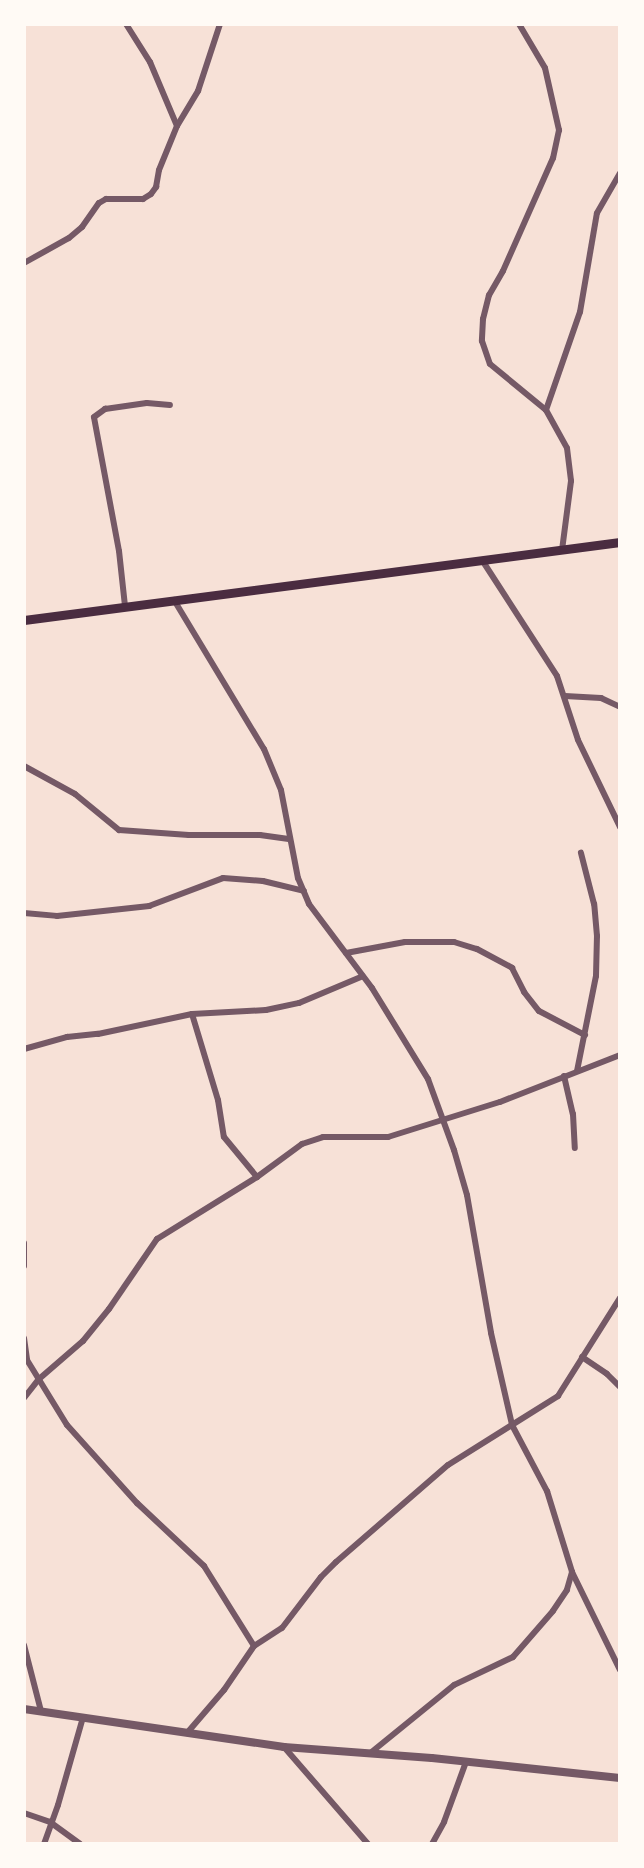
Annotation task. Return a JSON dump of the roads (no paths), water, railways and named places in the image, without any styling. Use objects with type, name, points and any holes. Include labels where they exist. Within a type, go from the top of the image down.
[{"type":"main road","points":[[24,620],[620,542]]},
{"type":"street","points":[[126,24],[150,62],[177,126]]},
{"type":"street","points":[[24,263],[69,238],[82,227],[99,202],[106,199],[143,199],[151,194],[156,187],[159,170],[177,126],[198,92],[220,24]]},
{"type":"street","points":[[519,24],[545,68],[559,130],[553,158],[503,271],[489,295],[483,320],[482,341],[490,363],[546,410],[563,437],[570,460],[572,482],[562,550]]},
{"type":"street","points":[[546,410],[580,312],[597,213],[620,173]]},
{"type":"street","points":[[125,606],[119,551],[94,417],[105,409],[147,403],[170,405]]},
{"type":"street","points":[[482,560],[557,676],[578,741],[620,827]]},
{"type":"street","points":[[174,599],[264,749],[281,790],[288,839],[309,904],[400,1030],[428,1079],[467,1195],[491,1333],[512,1425],[547,1491],[572,1572],[620,1670]]},
{"type":"street","points":[[565,696],[601,698],[620,707]]},
{"type":"street","points":[[24,766],[75,794],[119,830],[260,835],[288,839]]},
{"type":"street","points":[[577,1071],[596,976],[597,936],[594,904],[581,853]]},
{"type":"street","points":[[24,913],[57,916],[149,906],[223,878],[263,881],[304,891]]},
{"type":"street","points":[[346,953],[405,942],[454,942],[477,949],[512,968],[524,992],[539,1011],[585,1035]]},
{"type":"street","points":[[24,1049],[67,1037],[98,1034],[192,1014],[266,1010],[299,1003],[363,976]]},
{"type":"street","points":[[192,1014],[218,1100],[224,1137],[257,1177]]},
{"type":"street","points":[[24,1398],[39,1379],[83,1341],[109,1309],[156,1239],[257,1177],[302,1144],[323,1137],[388,1137],[500,1102],[620,1055]]},
{"type":"street","points":[[564,1076],[573,1114],[575,1148]]},
{"type":"street","points":[[24,1244],[24,1266]]},
{"type":"street","points":[[187,1733],[224,1690],[254,1646],[282,1628],[321,1577],[336,1562],[448,1465],[558,1396],[620,1298]]},
{"type":"street","points":[[24,1338],[27,1360],[66,1425],[137,1503],[204,1566],[254,1646]]},
{"type":"street","points":[[582,1357],[607,1374],[620,1387]]},
{"type":"street","points":[[369,1754],[454,1685],[513,1657],[553,1611],[567,1590],[572,1572]]},
{"type":"street","points":[[24,1645],[41,1711]]},
{"type":"street","points":[[24,1709],[284,1747],[620,1778]]},
{"type":"street","points":[[44,1844],[58,1805],[83,1717]]},
{"type":"street","points":[[284,1747],[368,1844]]},
{"type":"street","points":[[432,1844],[444,1822],[466,1762]]},
{"type":"street","points":[[24,1813],[50,1822],[80,1844]]}]
